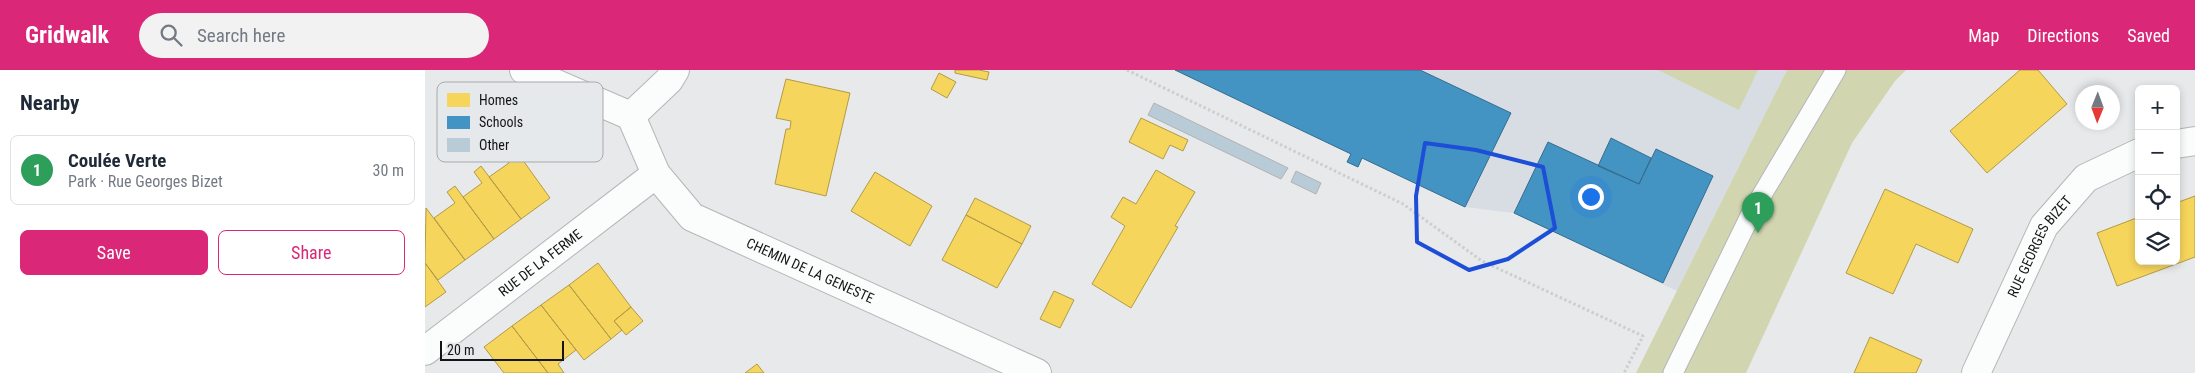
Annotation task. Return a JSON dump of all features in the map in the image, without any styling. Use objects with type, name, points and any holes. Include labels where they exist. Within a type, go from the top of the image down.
[{"type":"street","points":[[524,70],[552,82]]},
{"type":"street","points":[[603,104],[631,116],[669,80],[675,70]]},
{"type":"street","name":"CHEMIN DE LA GENESTE","points":[[631,116],[656,174],[692,217],[1037,373]]},
{"type":"street","points":[[2180,143],[2195,141]]},
{"type":"street","name":"RUE GEORGES BIZET","points":[[1976,373],[2044,226],[2086,178],[2135,155]]},
{"type":"street","name":"RUE DE LA FERME","points":[[425,351],[656,174]]},
{"type":"lane","points":[[1673,373],[1753,210],[1836,70]]},
{"type":"path","points":[[1127,70],[1403,204],[1482,261],[1643,336],[1624,373]]},
{"type":"highlighted area","points":[[1425,143],[1476,150],[1543,167],[1555,228],[1508,259],[1469,270],[1417,242],[1416,196]]},
{"type":"shaded area","points":[[1175,70],[1787,70],[1677,291],[1514,213],[1465,207],[1363,158],[1358,167],[1347,162],[1350,154]]},
{"type":"green space","points":[[1658,70],[1758,70],[1739,110]]},
{"type":"green space","points":[[1787,70],[1906,70],[1895,81],[1852,143],[1746,373],[1636,373]]},
{"type":"building: Homes","points":[[955,70],[989,72],[987,80],[955,73]]},
{"type":"building: Homes","points":[[2020,70],[2038,70],[2067,104],[1987,173],[1950,131]]},
{"type":"building: Homes","points":[[939,73],[956,82],[947,98],[931,89]]},
{"type":"building: Homes","points":[[786,79],[850,93],[826,196],[775,184],[786,129],[790,129],[791,121],[776,118]]},
{"type":"building: Homes","points":[[1141,118],[1188,140],[1183,151],[1170,145],[1163,159],[1129,142]]},
{"type":"building: Homes","points":[[524,162],[550,198],[521,219],[489,177],[509,163]]},
{"type":"building: Homes","points":[[481,166],[521,219],[494,239],[463,197],[482,183],[474,172]]},
{"type":"building: Homes","points":[[1156,170],[1195,192],[1175,226],[1178,227],[1131,308],[1092,284],[1125,226],[1111,217],[1123,197],[1136,204]]},
{"type":"building: Homes","points":[[875,172],[932,206],[910,246],[851,211]]},
{"type":"building: Homes","points":[[455,186],[494,239],[465,260],[434,218],[455,203],[447,192]]},
{"type":"building: Homes","points":[[1885,189],[1973,229],[1958,263],[1916,244],[1893,294],[1846,273]]},
{"type":"building: Homes","points":[[2195,196],[2195,257],[2180,263],[2180,220],[2180,202]]},
{"type":"building: Homes","points":[[975,198],[1031,226],[1022,244],[966,215]]},
{"type":"building: Homes","points":[[426,208],[465,260],[438,280],[425,263]]},
{"type":"building: Homes","points":[[966,215],[1022,244],[997,288],[942,260]]},
{"type":"building: Homes","points":[[2135,219],[2135,265],[2173,265],[2117,286],[2097,233]]},
{"type":"building: Homes","points":[[425,263],[446,292],[425,307]]},
{"type":"building: Homes","points":[[598,263],[631,307],[614,321],[622,330],[611,339],[569,285]]},
{"type":"building: Homes","points":[[569,285],[611,339],[584,360],[541,305]]},
{"type":"building: Homes","points":[[1054,291],[1074,300],[1060,328],[1040,319]]},
{"type":"building: Homes","points":[[541,305],[576,350],[558,364],[564,373],[548,373],[512,326]]},
{"type":"building: Homes","points":[[631,307],[643,321],[626,335],[614,321]]},
{"type":"building: Homes","points":[[512,326],[548,373],[504,373],[484,347]]},
{"type":"building: Homes","points":[[1870,337],[1922,360],[1916,373],[1854,373]]},
{"type":"building: Homes","points":[[757,364],[764,373],[745,373]]},
{"type":"building: Schools","points":[[1175,70],[1420,70],[1511,113],[1465,207],[1362,158],[1358,167],[1347,162],[1351,154]]},
{"type":"building: Schools","points":[[1611,138],[1651,158],[1639,184],[1598,166]]},
{"type":"building: Schools","points":[[1548,142],[1639,184],[1656,149],[1713,176],[1663,283],[1514,213]]},
{"type":"building: Other","points":[[1154,103],[1288,168],[1281,179],[1148,115]]},
{"type":"building: Other","points":[[1296,171],[1321,183],[1316,194],[1291,182]]},
{"type":"place","name":"Coulée Verte","points":[[1758,233]]}]
